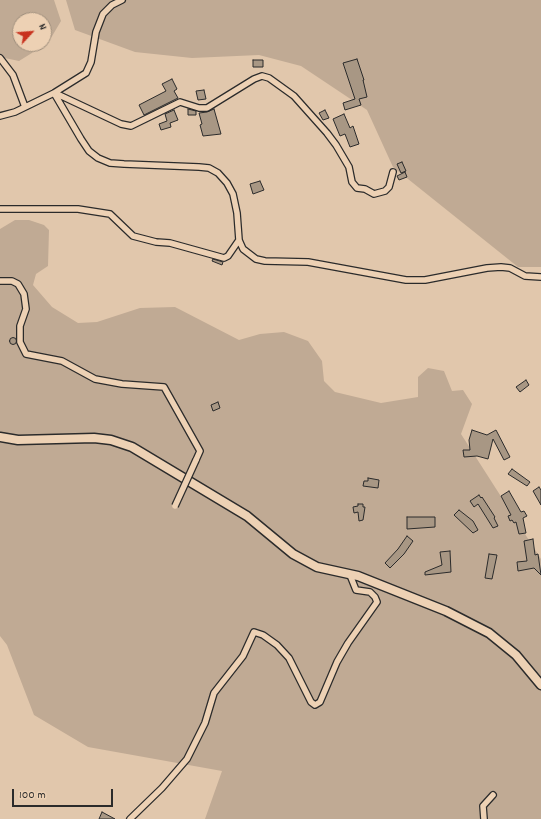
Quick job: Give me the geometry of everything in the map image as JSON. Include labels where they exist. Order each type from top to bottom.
[{"type":"street","points":[[0,116],[15,112],[54,93],[86,73],[91,62],[96,32],[103,14],[112,5],[122,0]]},
{"type":"street","points":[[0,58],[13,75],[25,107]]},
{"type":"street","points":[[54,93],[121,124],[132,126],[180,102],[195,107],[207,108],[254,79],[262,76],[269,78],[294,96],[326,133],[336,145],[349,167],[352,182],[357,188],[379,194],[389,187],[393,172]]},
{"type":"street","points":[[54,93],[89,151],[98,158],[110,163],[199,166],[209,168],[218,173],[227,183],[233,194],[237,212],[239,240],[248,255],[256,259],[265,261],[308,262],[406,280],[425,280],[487,268],[501,267],[510,268],[525,276],[541,277]]},
{"type":"street","points":[[0,209],[78,208],[110,214],[132,236],[156,242],[170,243],[224,258],[228,256],[239,240]]},
{"type":"street","points":[[0,281],[18,284],[24,294],[26,309],[20,326],[20,342],[26,354],[62,361],[96,379],[122,384],[164,387],[200,451],[175,506]]},
{"type":"street","points":[[0,437],[18,440],[94,438],[111,440],[132,447],[247,516],[293,554],[317,567],[350,575],[389,588],[446,611],[489,633],[506,645],[541,685]]},
{"type":"street","points":[[130,819],[162,788],[187,759],[205,724],[214,693],[243,656],[254,632],[263,635],[277,645],[289,658],[311,702],[315,705],[320,702],[337,662],[348,643],[377,602],[375,597],[370,592],[356,590],[350,575]]},
{"type":"street","points":[[484,819],[483,806],[493,795]]},
{"type":"shaded area","points":[[0,0],[54,0],[61,21],[52,36],[52,12],[12,12],[12,52],[34,52],[19,61],[0,57]]},
{"type":"shaded area","points":[[66,0],[541,0],[541,267],[518,267],[393,167],[367,110],[301,66],[259,55],[192,58],[135,52],[75,30]]},
{"type":"shaded area","points":[[15,220],[29,220],[44,225],[49,230],[48,266],[36,274],[33,285],[52,307],[78,323],[97,322],[140,308],[175,307],[239,340],[260,334],[284,332],[308,341],[322,361],[324,381],[335,392],[381,403],[418,397],[418,377],[428,368],[444,371],[452,391],[463,390],[472,404],[461,434],[541,559],[541,819],[205,819],[222,771],[88,747],[34,715],[7,645],[0,636],[0,229]]},
{"type":"building","points":[[357,59],[364,80],[367,97],[359,99],[361,105],[345,110],[343,103],[355,99],[343,63]]},
{"type":"building","points":[[253,60],[263,60],[263,67],[253,67]]},
{"type":"building","points":[[172,79],[177,89],[174,91],[178,98],[144,115],[139,105],[166,91],[162,84]]},
{"type":"building","points":[[204,90],[206,99],[198,100],[196,91]]},
{"type":"building","points":[[188,109],[196,111],[196,115],[188,115]]},
{"type":"building","points":[[214,109],[221,134],[203,136],[199,113]]},
{"type":"building","points":[[174,110],[178,120],[170,123],[171,127],[161,130],[159,124],[167,121],[165,114]]},
{"type":"building","points":[[325,110],[329,118],[323,120],[319,113]]},
{"type":"building","points":[[344,114],[350,128],[353,126],[359,144],[350,147],[345,134],[340,136],[333,119]]},
{"type":"building","points":[[402,162],[406,171],[401,173],[397,164]]},
{"type":"building","points":[[405,172],[407,177],[399,180],[397,176]]},
{"type":"building","points":[[260,181],[264,190],[253,194],[250,184]]},
{"type":"building","points":[[213,259],[223,262],[222,265],[212,261]]},
{"type":"building","points":[[13,338],[16,341],[13,344],[10,341]]},
{"type":"building","points":[[526,380],[529,385],[520,392],[516,387]]},
{"type":"building","points":[[218,402],[220,408],[213,411],[211,405]]},
{"type":"building","points":[[472,430],[487,435],[496,430],[510,457],[504,460],[493,439],[488,459],[477,456],[464,457],[463,450],[470,450],[469,440]]},
{"type":"building","points":[[512,469],[530,482],[527,486],[508,474]]},
{"type":"building","points":[[368,478],[379,480],[378,488],[363,486],[364,481],[368,481]]},
{"type":"building","points":[[539,487],[541,490],[541,505],[533,491]]},
{"type":"building","points":[[509,491],[521,512],[524,511],[527,516],[523,518],[526,533],[519,534],[516,522],[514,523],[512,520],[510,521],[508,516],[511,515],[501,496]]},
{"type":"building","points":[[479,495],[481,498],[482,497],[495,517],[494,518],[498,526],[493,528],[478,504],[474,507],[470,501]]},
{"type":"building","points":[[358,504],[363,504],[363,507],[365,507],[363,520],[359,521],[358,512],[354,513],[353,507],[358,506]]},
{"type":"building","points":[[459,510],[473,521],[478,530],[473,533],[454,515]]},
{"type":"building","points":[[407,517],[435,517],[435,527],[407,529]]},
{"type":"building","points":[[407,536],[413,541],[404,554],[390,568],[385,563],[398,549]]},
{"type":"building","points":[[533,539],[535,555],[538,554],[541,575],[534,568],[518,571],[517,562],[527,561],[524,541]]},
{"type":"building","points":[[450,551],[451,572],[425,575],[425,572],[442,565],[440,552]]},
{"type":"building","points":[[489,554],[497,555],[492,579],[485,578]]},
{"type":"building","points":[[102,812],[115,819],[99,819]]}]
